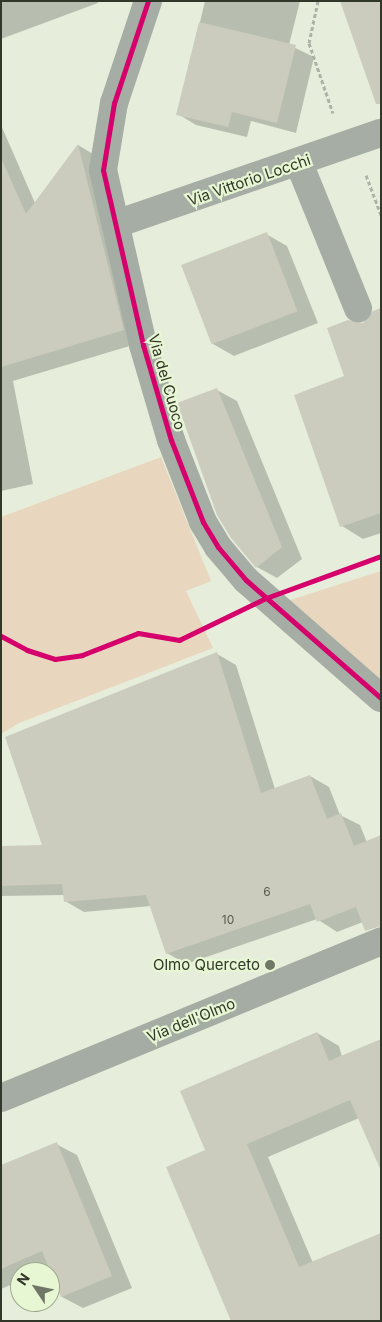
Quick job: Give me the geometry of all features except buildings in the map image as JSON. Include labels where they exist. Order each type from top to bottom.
[{"type":"main road","name":"Via dell'Olmo","points":[[1,1098],[381,941]]},
{"type":"street","name":"Via del Cuoco","points":[[148,1],[114,104],[105,144],[102,170],[143,346],[171,440],[203,522],[218,547],[246,580],[381,698]]},
{"type":"street","name":"Via Vittorio Locchi","points":[[116,224],[381,134]]},
{"type":"street","points":[[299,163],[358,308]]},
{"type":"path","points":[[318,1],[309,43],[349,145],[381,215]]},
{"type":"shaded area","points":[[161,457],[211,581],[186,591],[213,648],[19,723],[1,734],[1,517]]},
{"type":"shaded area","points":[[381,571],[381,680],[290,600]]},
{"type":"cycle path","points":[[148,1],[114,103],[103,170],[143,345],[171,440],[203,522],[218,547],[246,580],[381,698]]},
{"type":"cycle path","points":[[1,636],[27,650],[55,659],[82,655],[138,633],[179,640],[266,598],[381,556]]},
{"type":"place","name":"Olmo Querceto","points":[[270,965]]}]
